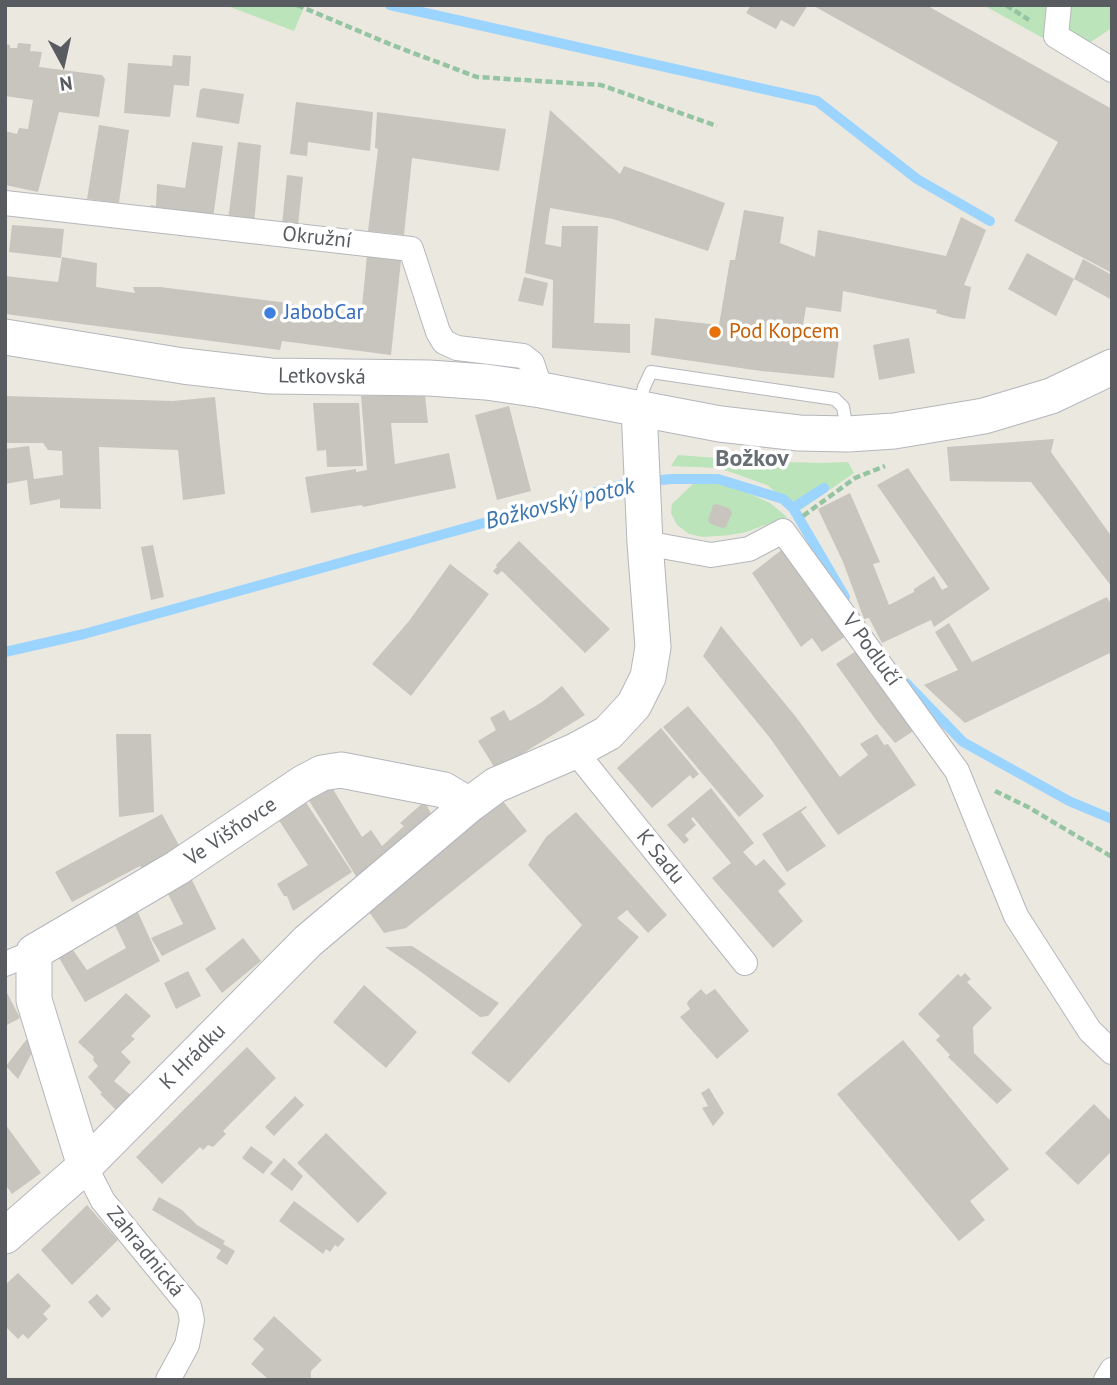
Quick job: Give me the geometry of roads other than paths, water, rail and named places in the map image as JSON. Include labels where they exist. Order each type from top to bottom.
[{"type":"street","points":[[1059,5],[1056,36],[1112,70]]},
{"type":"street","name":"Okružní","points":[[5,203],[411,249],[438,332],[444,342],[457,348],[523,356],[532,363],[541,390]]},
{"type":"street","name":"Letkovská","points":[[5,337],[227,372],[270,376],[429,378],[485,382],[720,424],[800,433],[894,431],[984,416],[1051,396],[1112,367]]},
{"type":"street","name":"K Hrádku","points":[[5,1236],[85,1166],[308,941],[469,805],[496,785],[575,751],[608,733],[634,705],[648,677],[653,647],[639,408]]},
{"type":"street","name":"V Podlučí","points":[[644,527],[711,555],[749,549],[783,531],[957,771],[1016,916],[1090,1031],[1112,1052]]},
{"type":"street","name":"K Sadu","points":[[575,751],[745,963]]},
{"type":"street","name":"Ve Višňovce","points":[[20,958],[177,869],[303,783],[322,773],[341,770],[444,790],[469,805]]},
{"type":"street","points":[[20,958],[85,1166]]},
{"type":"street","name":"Zahradnická","points":[[85,1166],[103,1201],[189,1306],[192,1320],[187,1345],[168,1380]]},
{"type":"street","points":[[1106,1380],[1112,1370]]},
{"type":"waterway","points":[[390,5],[817,101],[917,179],[990,221]]},
{"type":"waterway","name":"Božkovský potok","points":[[5,652],[84,634],[624,484],[671,479],[718,479],[783,499],[793,508],[845,597]]},
{"type":"waterway","points":[[793,508],[824,488]]},
{"type":"waterway","name":"Božkovský potok","points":[[906,683],[963,742],[1069,801],[1112,819]]},
{"type":"place","name":"JabobCar","points":[[270,313]]},
{"type":"place","name":"Pod Kopcem","points":[[715,332]]},
{"type":"district","name":"Božkov","points":[[752,459]]}]
